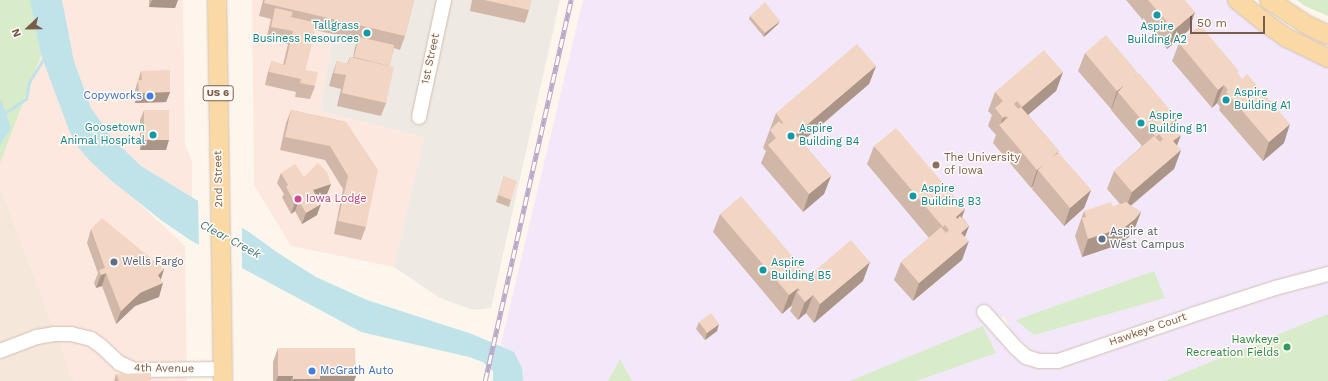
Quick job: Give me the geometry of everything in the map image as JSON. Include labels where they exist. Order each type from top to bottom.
[{"type":"main road","name":"2nd Street","points":[[217,0],[223,375]]},
{"type":"main road","points":[[1237,0],[1287,38],[1328,58]]},
{"type":"main road","points":[[1269,0],[1307,25],[1328,35]]},
{"type":"street","name":"1st Street","points":[[419,117],[444,0]]},
{"type":"street","name":"Hawkeye Court","points":[[984,312],[1026,357],[1039,361],[1058,361],[1275,288],[1328,274]]},
{"type":"street","name":"4th Avenue","points":[[0,351],[37,337],[54,334],[71,334],[91,339],[119,363],[135,370],[223,375]]},
{"type":"shaded area","points":[[62,0],[183,0],[185,144],[192,162],[192,197],[141,166],[125,153],[99,122],[91,108],[74,61]]},
{"type":"shaded area","points":[[252,0],[339,0],[320,111],[424,137],[394,267],[291,246],[254,185]]},
{"type":"shaded area","points":[[339,0],[560,0],[491,308],[473,310],[440,298],[394,267],[424,137],[320,111]]},
{"type":"shaded area","name":"The University of Iowa","points":[[583,0],[1228,0],[1249,18],[1328,63],[1328,267],[1063,354],[1045,355],[1032,351],[1012,333],[1004,316],[991,326],[1026,363],[1047,368],[1062,367],[1252,302],[1328,280],[1328,381],[492,381]]},
{"type":"shaded area","points":[[41,55],[77,146],[185,246],[187,381],[74,381],[0,186],[0,164]]},
{"type":"shaded area","points":[[0,186],[74,381],[0,381]]},
{"type":"green space","points":[[0,0],[34,0],[41,55],[0,164]]},
{"type":"green space","points":[[1297,0],[1328,0],[1328,16],[1305,6]]},
{"type":"green space","points":[[1154,271],[1165,298],[1034,335],[1016,320]]},
{"type":"green space","name":"Hawkeye Recreation Fields","points":[[1328,314],[1328,381],[1164,381]]},
{"type":"green space","points":[[983,326],[996,353],[916,381],[850,381]]},
{"type":"green space","points":[[620,359],[632,381],[608,381]]},
{"type":"water","name":"Clear Creek","points":[[30,0],[62,0],[74,61],[91,108],[113,139],[141,166],[249,232],[278,253],[316,277],[367,300],[472,334],[514,352],[522,368],[523,381],[493,381],[493,371],[483,362],[469,357],[361,332],[190,240],[161,220],[113,182],[90,161],[77,146],[69,130],[41,55]]},
{"type":"water","points":[[1,100],[11,128],[0,145],[0,101]]},
{"type":"pier","points":[[198,198],[242,225],[242,271],[199,248]]},
{"type":"building","points":[[265,0],[414,0],[405,36],[264,3]]},
{"type":"building","points":[[484,0],[531,0],[529,10]]},
{"type":"building","points":[[1148,0],[1185,0],[1195,12],[1174,30]]},
{"type":"building","points":[[765,2],[780,21],[765,33],[750,16]]},
{"type":"building","points":[[275,8],[293,12],[291,17],[317,23],[305,70],[318,72],[315,86],[300,83],[301,79],[269,72],[272,61],[285,65],[293,31],[271,27]]},
{"type":"building","points":[[1200,25],[1239,71],[1237,73],[1242,79],[1247,74],[1290,124],[1269,142],[1226,92],[1228,90],[1224,85],[1218,90],[1179,43]]},
{"type":"building","points":[[1106,35],[1138,73],[1133,79],[1139,73],[1177,118],[1169,126],[1170,128],[1173,126],[1181,135],[1173,141],[1181,150],[1132,192],[1114,171],[1154,136],[1160,142],[1163,139],[1159,134],[1156,137],[1118,92],[1124,85],[1117,91],[1085,53]]},
{"type":"building","points":[[359,37],[394,45],[390,66],[354,57]]},
{"type":"building","points":[[857,44],[876,66],[795,135],[793,133],[788,137],[791,140],[796,135],[831,176],[809,194],[768,145],[776,138],[770,130],[779,121],[782,124],[783,123],[776,113]]},
{"type":"building","points":[[1044,50],[1063,72],[1022,107],[1017,101],[1014,104],[1018,109],[1021,107],[1059,151],[1052,157],[1059,153],[1091,190],[1070,208],[1038,170],[1044,164],[1037,170],[999,125],[1008,118],[1006,116],[1003,118],[995,108],[1003,101],[995,92]]},
{"type":"building","points":[[350,57],[394,67],[386,103],[342,93],[346,75],[334,73],[337,61],[348,64]]},
{"type":"building","points":[[170,70],[170,92],[139,93],[138,80],[142,80],[141,71]]},
{"type":"building","points":[[144,110],[169,110],[169,140],[144,140]]},
{"type":"building","points":[[291,110],[346,122],[378,170],[366,227],[338,221],[348,176],[330,146],[285,137]]},
{"type":"building","points":[[896,128],[965,209],[956,217],[957,219],[960,216],[969,226],[961,233],[969,241],[919,283],[901,262],[941,227],[946,233],[949,230],[945,225],[943,227],[874,146]]},
{"type":"building","points":[[318,163],[327,172],[331,184],[313,190],[321,204],[306,213],[299,201],[295,203],[286,187],[288,185],[281,173],[295,164],[304,177]]},
{"type":"building","points":[[504,176],[517,181],[511,200],[498,195]]},
{"type":"building","points":[[741,196],[810,277],[808,279],[812,283],[814,281],[810,275],[851,240],[870,262],[820,304],[813,295],[805,302],[797,292],[800,290],[798,288],[789,295],[720,214]]},
{"type":"building","points":[[1111,202],[1113,207],[1126,202],[1141,212],[1125,227],[1088,239],[1082,218],[1086,217],[1084,211]]},
{"type":"building","name":"Wells Fargo","points":[[102,218],[164,269],[158,275],[163,283],[140,293],[121,311],[106,273],[101,275],[99,270],[105,268],[91,229]]},
{"type":"building","points":[[711,313],[719,324],[707,333],[699,322]]},
{"type":"building","points":[[278,348],[355,348],[356,376],[320,376],[320,379],[293,379],[293,376],[278,376]]},
{"type":"building","points":[[151,373],[151,381],[119,381],[116,374]]},
{"type":"waterway","points":[[5,113],[26,99],[29,82],[43,60]]},
{"type":"railway","points":[[485,381],[571,0]]},
{"type":"place","name":"Aspire Building A2","points":[[1157,15]]},
{"type":"place","name":"Tallgrass Business Resources","points":[[367,33]]},
{"type":"place","name":"Copyworks","points":[[150,96]]},
{"type":"place","name":"Aspire Building A1","points":[[1226,100]]},
{"type":"place","name":"Aspire Building B1","points":[[1141,123]]},
{"type":"place","name":"Goosetown Animal Hospital","points":[[153,135]]},
{"type":"place","name":"Aspire Building B4","points":[[791,136]]},
{"type":"place","name":"The University of Iowa","points":[[936,165]]},
{"type":"place","name":"Aspire Building B3","points":[[913,196]]},
{"type":"place","name":"Iowa Lodge","points":[[298,199]]},
{"type":"place","name":"Aspire at West Campus","points":[[1102,239]]},
{"type":"place","name":"Wells Fargo","points":[[114,262]]},
{"type":"place","name":"Aspire Building B5","points":[[763,270]]},
{"type":"place","name":"Hawkeye Recreation Fields","points":[[1287,347]]},
{"type":"place","name":"McGrath Auto","points":[[312,371]]}]
